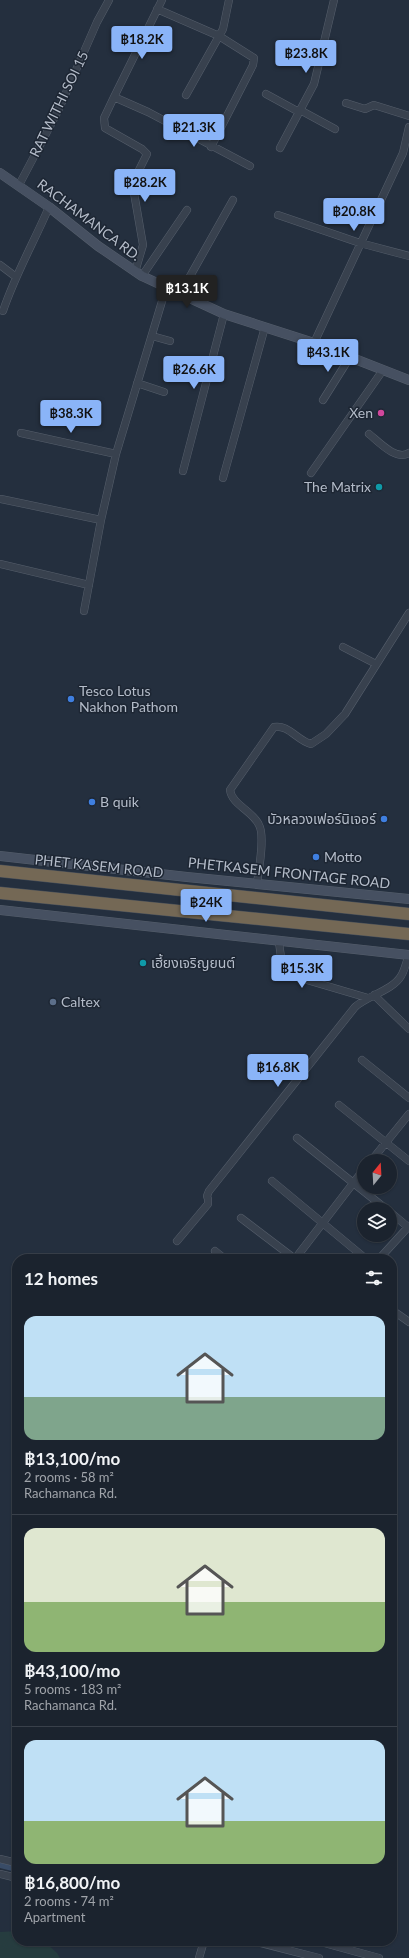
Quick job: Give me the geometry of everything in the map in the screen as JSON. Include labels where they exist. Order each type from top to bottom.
[{"type":"highway","name":"PHET KASEM ROAD","points":[[0,871],[409,914]]},
{"type":"highway","points":[[0,893],[409,934]]},
{"type":"main road","name":"RACHAMANCA RD.","points":[[1,176],[19,185],[98,246],[138,274],[224,314],[314,343],[409,380]]},
{"type":"main road","name":"PHETKASEM FRONTAGE ROAD","points":[[0,856],[187,877],[409,899]]},
{"type":"main road","points":[[0,910],[279,942],[409,955]]},
{"type":"street","name":"RAT WITHI SOI 15","points":[[19,185],[58,111],[97,22],[109,0]]},
{"type":"street","points":[[138,274],[143,245],[133,187],[146,154],[142,149],[105,128],[104,118],[162,0]]},
{"type":"street","points":[[186,94],[219,36],[226,19],[229,0]]},
{"type":"street","points":[[280,148],[314,84],[334,0]]},
{"type":"street","points":[[157,9],[219,36],[255,60],[211,147]]},
{"type":"street","points":[[266,94],[335,129]]},
{"type":"street","points":[[114,97],[148,112],[211,147],[250,166]]},
{"type":"street","points":[[346,103],[364,109],[374,105],[409,116]]},
{"type":"street","points":[[314,343],[403,153],[409,127]]},
{"type":"street","points":[[180,294],[233,200]]},
{"type":"street","points":[[3,311],[16,277],[32,246],[49,207]]},
{"type":"street","points":[[138,274],[187,210]]},
{"type":"street","points":[[278,215],[360,243],[409,256]]},
{"type":"street","points":[[0,265],[16,277]]},
{"type":"street","points":[[84,611],[101,520],[116,454],[166,288]]},
{"type":"street","points":[[183,471],[224,314]]},
{"type":"street","points":[[223,478],[265,327]]},
{"type":"street","points":[[152,336],[170,341]]},
{"type":"street","points":[[323,400],[350,356]]},
{"type":"street","points":[[311,473],[383,370]]},
{"type":"street","points":[[137,383],[164,392]]},
{"type":"street","points":[[21,433],[116,454]]},
{"type":"street","points":[[369,434],[397,455],[405,455],[409,453]]},
{"type":"street","points":[[1,499],[101,520]]},
{"type":"street","points":[[0,564],[89,585]]},
{"type":"street","points":[[257,883],[261,829],[255,817],[238,803],[230,790],[274,727],[283,727],[305,743],[311,744],[326,734],[345,714],[409,613]]},
{"type":"street","points":[[343,648],[376,664]]},
{"type":"street","points":[[279,942],[283,973],[371,996],[409,1029]]},
{"type":"street","points":[[177,1241],[208,1204],[207,1196],[209,1191],[355,1007],[371,996],[397,982],[401,976],[409,955]]},
{"type":"street","points":[[362,1060],[409,1098]]},
{"type":"street","points":[[339,1105],[409,1161]]},
{"type":"street","points":[[377,1154],[409,1114]]},
{"type":"street","points":[[297,1138],[377,1202]]},
{"type":"street","points":[[299,1254],[357,1177]]},
{"type":"street","points":[[272,1181],[360,1254]]},
{"type":"street","points":[[384,1254],[409,1226],[397,1217]]},
{"type":"street","points":[[241,1218],[288,1254]]},
{"type":"street","points":[[215,1251],[219,1254]]},
{"type":"street","points":[[397,1314],[409,1322]]},
{"type":"street","points":[[0,1858],[12,1862]]},
{"type":"street","points":[[0,1874],[12,1877]]},
{"type":"street","points":[[200,1958],[203,1946]]},
{"type":"street","points":[[272,1946],[319,1958]]},
{"type":"street","points":[[335,1946],[379,1958]]},
{"type":"green space","points":[[12,1931],[12,1946],[49,1946],[60,1958],[0,1958],[0,1932]]},
{"type":"waterway","points":[[0,1864],[12,1867]]},
{"type":"place","name":"Xen","points":[[381,413]]},
{"type":"place","name":"The Matrix","points":[[379,487]]},
{"type":"place","name":"Tesco Lotus Nakhon Pathom","points":[[71,699]]},
{"type":"place","name":"B quik","points":[[92,802]]},
{"type":"place","name":"บัวหลวงเฟอร์นิเจอร์","points":[[384,819]]},
{"type":"place","name":"Motto","points":[[316,857]]},
{"type":"place","name":"เฮี้ยงเจริญยนต์","points":[[143,963]]},
{"type":"place","name":"Caltex","points":[[53,1002]]}]
